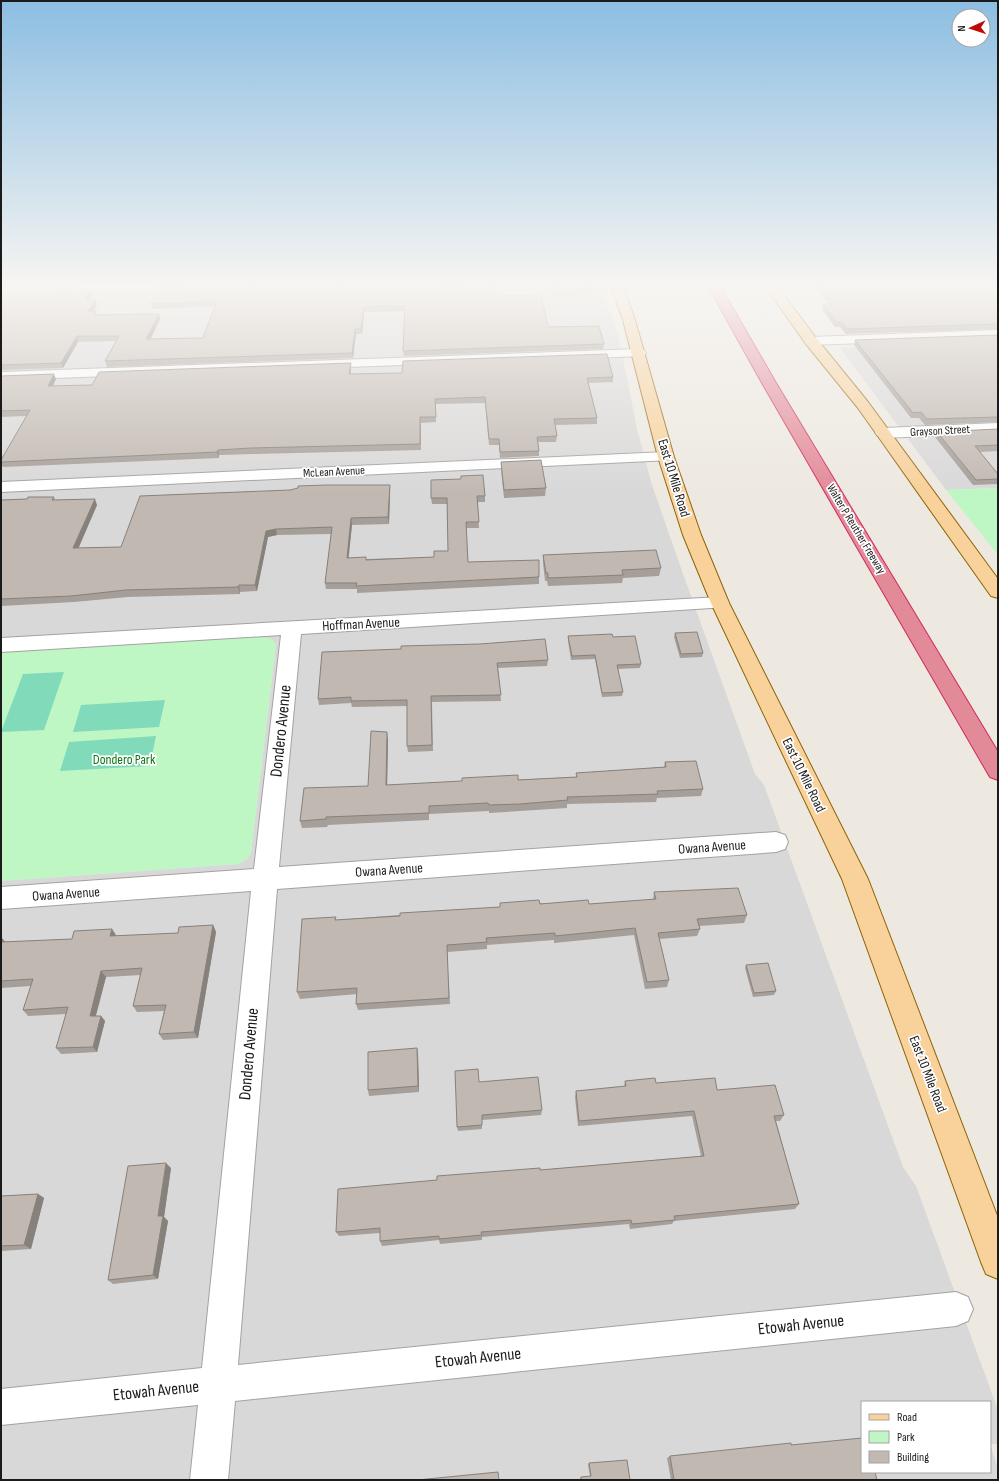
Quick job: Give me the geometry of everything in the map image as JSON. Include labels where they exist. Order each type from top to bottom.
[{"type":"highway","name":"Walter P Reuther Freeway","points":[[753,355],[998,771]]},
{"type":"main road","name":"East 10 Mile Road","points":[[640,355],[666,457],[692,535],[720,603],[855,879],[998,1262]]},
{"type":"main road","points":[[822,355],[863,405],[998,592]]},
{"type":"street","points":[[1,376],[580,355]]},
{"type":"street","name":"Grayson Street","points":[[883,433],[998,428]]},
{"type":"street","name":"McLean Avenue","points":[[1,487],[666,457]]},
{"type":"street","name":"Hoffman Avenue","points":[[1,645],[720,603]]},
{"type":"street","name":"Dondero Avenue","points":[[209,1480],[265,880],[292,628]]},
{"type":"street","name":"Owana Avenue","points":[[1,898],[776,842]]},
{"type":"street","name":"Etowah Avenue","points":[[1,1407],[956,1309]]},
{"type":"shaded area","points":[[1,355],[622,355],[637,429],[652,485],[682,571],[755,774],[764,785],[903,1167],[916,1186],[998,1410],[998,1444],[991,1444],[991,1401],[861,1401],[861,1473],[991,1473],[991,1448],[998,1468],[998,1480],[1,1480],[1,881],[237,864],[247,859],[251,853],[276,644],[1,652]]},
{"type":"shaded area","points":[[845,355],[998,355],[998,488],[946,490]]},
{"type":"green space","points":[[998,488],[998,555],[946,490]]},
{"type":"green space","name":"Dondero Park","points":[[262,637],[272,639],[276,644],[251,853],[247,859],[238,864],[1,881],[1,652]]},
{"type":"green space","points":[[64,672],[44,730],[1,732],[23,674]]},
{"type":"green space","points":[[165,700],[159,727],[73,732],[81,705]]},
{"type":"green space","points":[[156,736],[150,766],[60,771],[69,742]]},
{"type":"building","points":[[1,355],[66,355],[61,363],[1,365]]},
{"type":"building","points":[[108,355],[287,355],[105,361]]},
{"type":"building","points":[[607,355],[613,377],[587,378],[597,418],[554,419],[557,436],[537,437],[539,451],[500,452],[499,439],[489,439],[485,397],[435,399],[436,417],[420,417],[420,444],[251,448],[218,450],[217,452],[1,462],[30,410],[1,411],[1,376],[54,374],[48,386],[92,385],[99,372],[351,363],[349,374],[402,373],[403,361]]},
{"type":"building","points":[[867,355],[998,355],[998,417],[927,419],[921,412],[913,413]]},
{"type":"building","points":[[998,429],[998,445],[975,446],[998,474],[998,479],[976,480],[937,432]]},
{"type":"building","points":[[541,460],[546,488],[504,490],[501,462]]},
{"type":"building","points":[[483,475],[485,496],[477,496],[479,522],[466,522],[468,562],[539,560],[539,577],[356,586],[357,583],[325,583],[332,527],[276,529],[266,531],[255,585],[239,585],[238,587],[126,590],[71,596],[1,599],[1,500],[27,499],[28,497],[54,497],[52,500],[95,499],[73,548],[121,547],[140,496],[290,490],[298,488],[298,486],[390,485],[388,517],[351,518],[347,558],[366,557],[366,560],[434,557],[434,551],[448,551],[447,498],[431,498],[431,480],[461,479],[461,476]]},
{"type":"building","points":[[656,550],[661,568],[622,570],[623,575],[548,578],[543,555]]},
{"type":"building","points":[[697,632],[703,653],[681,654],[675,633]]},
{"type":"building","points":[[612,634],[613,637],[635,636],[641,664],[617,665],[623,692],[602,693],[595,655],[572,656],[568,636]]},
{"type":"building","points":[[545,639],[548,660],[497,663],[501,695],[431,696],[432,745],[407,746],[407,700],[351,701],[351,697],[318,699],[322,652],[401,649],[401,646],[480,644]]},
{"type":"building","points":[[371,731],[387,732],[386,785],[462,781],[462,778],[518,775],[518,780],[577,777],[576,773],[666,767],[665,762],[696,761],[703,789],[657,791],[658,794],[567,797],[568,800],[520,804],[489,805],[488,803],[429,806],[429,813],[326,817],[326,819],[300,821],[304,788],[368,786]]},
{"type":"building","points":[[738,888],[747,915],[697,919],[700,929],[658,933],[669,980],[647,982],[635,928],[555,936],[555,933],[486,938],[487,942],[447,945],[449,998],[356,1004],[357,988],[297,992],[302,919],[336,917],[335,920],[400,916],[400,913],[500,907],[500,903],[539,900],[540,904],[588,900],[589,904],[656,899],[654,892]]},
{"type":"building","points":[[213,925],[194,1032],[159,1034],[166,1005],[133,1006],[142,968],[101,971],[90,1016],[101,1016],[93,1047],[56,1048],[68,1007],[23,1010],[33,979],[1,981],[1,942],[72,939],[74,931],[112,929],[110,936],[178,933],[179,927]]},
{"type":"building","points":[[768,963],[776,991],[754,993],[746,965]]},
{"type":"building","points":[[417,1048],[418,1086],[368,1090],[368,1052]]},
{"type":"building","points":[[478,1069],[479,1082],[538,1077],[542,1110],[482,1115],[482,1125],[457,1127],[455,1071]]},
{"type":"building","points":[[655,1078],[656,1083],[715,1078],[717,1090],[775,1085],[784,1115],[774,1116],[799,1204],[674,1216],[675,1220],[632,1224],[631,1220],[481,1232],[482,1235],[439,1239],[439,1236],[380,1241],[380,1228],[336,1232],[338,1189],[437,1180],[437,1176],[540,1168],[540,1170],[704,1156],[694,1111],[579,1121],[576,1091],[626,1086],[625,1081]]},
{"type":"building","points":[[166,1163],[158,1216],[163,1216],[153,1275],[108,1280],[128,1166]]},
{"type":"building","points":[[38,1194],[24,1245],[1,1246],[1,1196]]},
{"type":"building","points":[[861,1438],[861,1473],[875,1473],[877,1480],[674,1480],[670,1456],[791,1443],[791,1445]]},
{"type":"building","points":[[627,1460],[630,1480],[581,1480],[581,1477],[591,1476],[589,1463]]},
{"type":"building","points":[[498,1472],[499,1480],[417,1480]]}]
